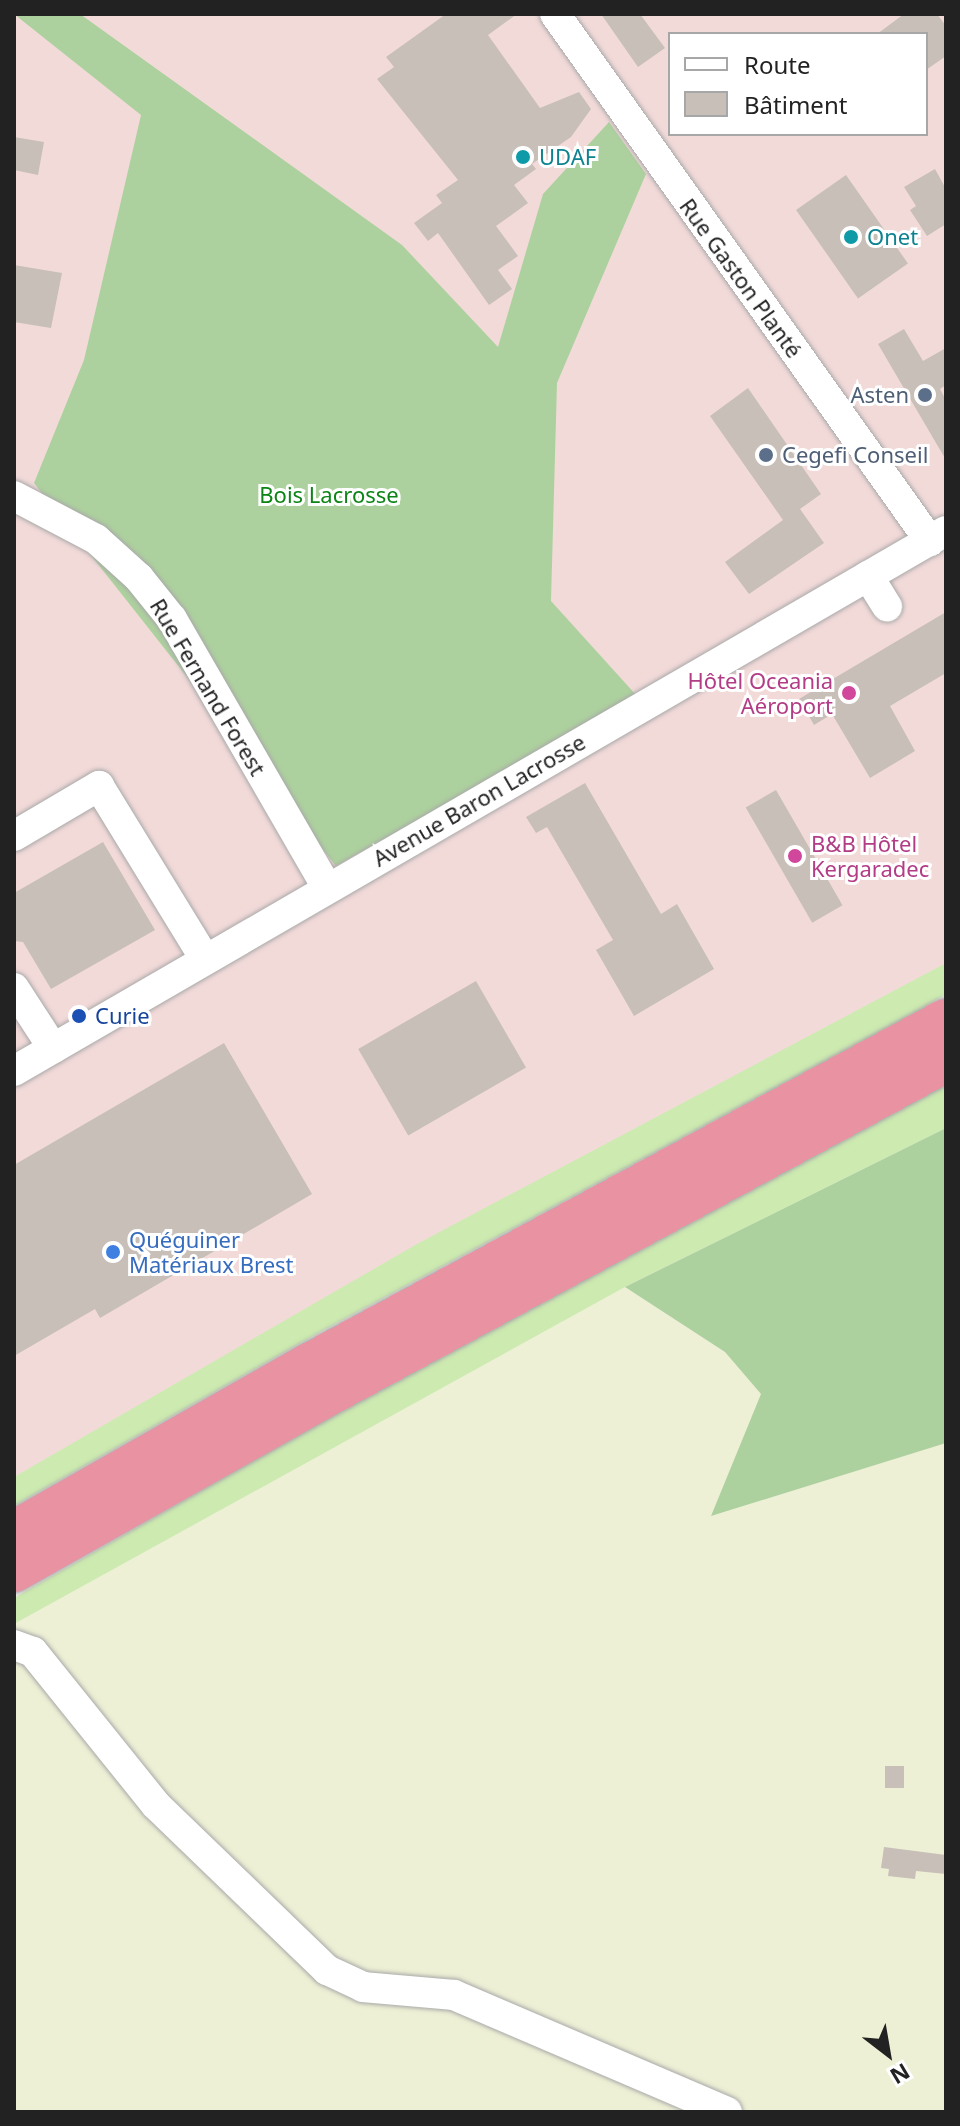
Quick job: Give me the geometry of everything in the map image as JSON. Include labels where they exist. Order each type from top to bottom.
[{"type":"highway","points":[[14,1533],[310,1365],[946,1021]]},
{"type":"highway","points":[[14,1570],[349,1382],[946,1060]]},
{"type":"street","name":"Rue Gaston Planté","points":[[555,14],[938,536]]},
{"type":"street","name":"Rue Fernand Forest","points":[[14,496],[96,539],[147,588],[172,619],[327,887]]},
{"type":"street","name":"Avenue Baron Lacrosse","points":[[14,1071],[938,536]]},
{"type":"street","points":[[868,576],[887,606]]},
{"type":"street","points":[[14,836],[99,786],[205,959]]},
{"type":"street","points":[[14,988],[53,1048]]},
{"type":"street","points":[[14,1645],[33,1652],[156,1805],[327,1970],[363,1987],[454,1995],[727,2112]]},
{"type":"shaded area","points":[[14,14],[946,14],[946,963],[14,1477]]},
{"type":"green space","name":"Bois Lacrosse","points":[[14,14],[80,14],[402,245],[498,347],[543,194],[609,122],[646,174],[557,383],[551,601],[637,696],[336,866],[34,483],[84,360],[141,115]]},
{"type":"green space","points":[[946,963],[946,994],[911,1015],[320,1332],[14,1506],[14,1477],[417,1244]]},
{"type":"green space","points":[[946,1083],[946,1128],[625,1287],[14,1624],[14,1598],[413,1369]]},
{"type":"green space","points":[[946,1128],[946,1443],[711,1516],[761,1394],[725,1352],[625,1287]]},
{"type":"green space","points":[[625,1287],[725,1352],[762,1394],[711,1516],[946,1443],[946,2112],[14,2112],[14,1624]]},
{"type":"building","name":"UDAF","points":[[446,14],[517,14],[488,35],[540,108],[579,92],[591,109],[571,137],[532,164],[536,169],[514,185],[528,203],[496,226],[518,256],[498,270],[512,289],[489,305],[438,233],[428,241],[414,223],[442,203],[436,195],[458,180],[377,79],[394,67],[386,57]]},
{"type":"building","points":[[601,14],[640,14],[665,48],[638,67]]},
{"type":"building","points":[[904,14],[937,14],[946,26],[946,56],[928,69],[928,32],[880,32]]},
{"type":"building","points":[[14,137],[44,142],[38,175],[14,170]]},
{"type":"building","points":[[935,169],[946,189],[946,224],[927,236],[910,210],[916,206],[904,187]]},
{"type":"building","name":"Onet","points":[[846,175],[908,263],[858,298],[796,210]]},
{"type":"building","points":[[14,265],[62,273],[51,328],[14,322]]},
{"type":"building","name":"Asten","points":[[904,329],[923,361],[946,348],[946,385],[940,389],[946,400],[946,460],[878,344]]},
{"type":"building","name":"Cegefi Conseil","points":[[748,388],[821,494],[800,509],[824,543],[749,594],[725,562],[783,520],[710,416]]},
{"type":"building","name":"Hôtel Oceania Aéroport","points":[[946,612],[946,673],[890,706],[915,751],[870,778],[832,714],[814,725],[799,699]]},
{"type":"building","points":[[585,783],[661,914],[677,904],[714,969],[634,1016],[596,950],[613,940],[547,827],[536,833],[526,817]]},
{"type":"building","points":[[776,790],[842,905],[812,923],[746,808]]},
{"type":"building","points":[[103,842],[155,930],[51,989],[23,942],[14,941],[14,893]]},
{"type":"building","points":[[476,981],[526,1068],[408,1136],[358,1049]]},
{"type":"building","name":"Quéguiner Matériaux Brest","points":[[224,1043],[312,1194],[100,1318],[95,1309],[14,1356],[14,1165]]},
{"type":"building","points":[[885,1766],[904,1766],[904,1788],[885,1788]]},
{"type":"building","points":[[884,1847],[946,1855],[946,1874],[916,1871],[915,1879],[888,1876],[889,1869],[881,1868]]},
{"type":"place","name":"UDAF","points":[[523,157]]},
{"type":"place","name":"Onet","points":[[851,237]]},
{"type":"place","name":"Asten","points":[[925,395]]},
{"type":"place","name":"Cegefi Conseil","points":[[766,455]]},
{"type":"place","name":"Hôtel Oceania Aéroport","points":[[849,693]]},
{"type":"place","name":"B&B Hôtel Kergaradec","points":[[795,856]]},
{"type":"place","name":"Curie","points":[[79,1016]]},
{"type":"place","name":"Quéguiner Matériaux Brest","points":[[113,1252]]}]
